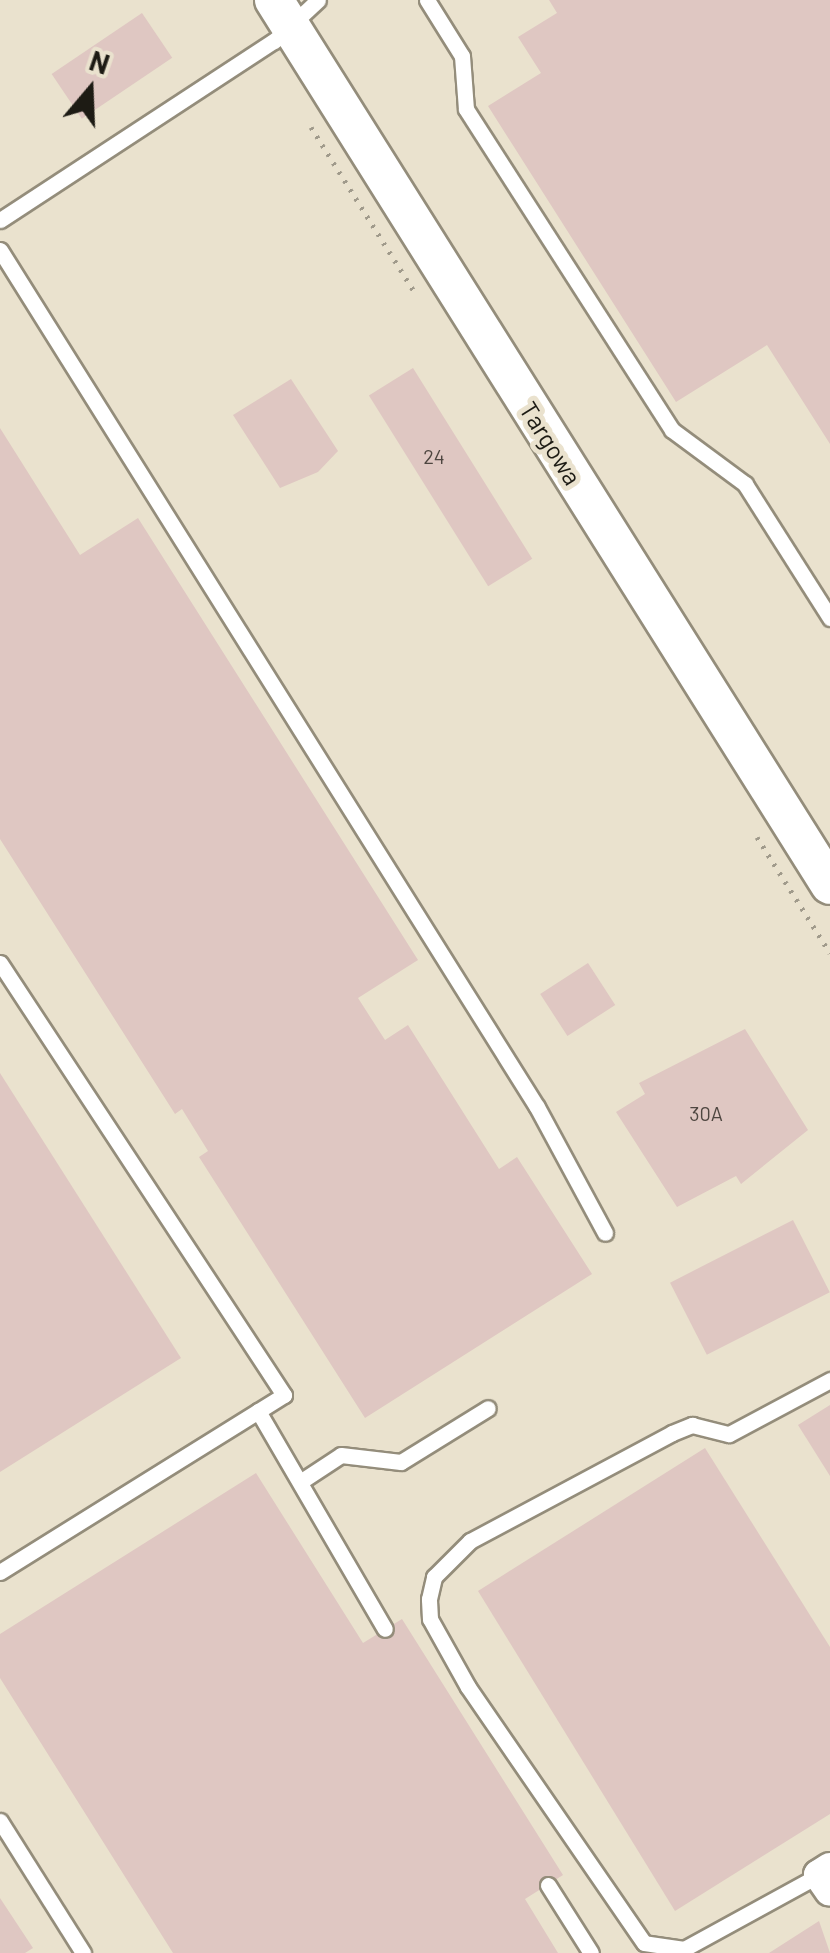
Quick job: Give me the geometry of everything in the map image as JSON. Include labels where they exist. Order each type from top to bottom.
[{"type":"street","name":"Targowa","points":[[283,14],[830,884]]},
{"type":"lane","points":[[0,220],[283,14],[318,0]]},
{"type":"lane","points":[[427,0],[462,56],[466,109],[672,430],[744,484],[830,618]]},
{"type":"lane","points":[[0,250],[537,1106],[604,1233]]},
{"type":"lane","points":[[0,963],[284,1395],[0,1572]]},
{"type":"lane","points":[[826,1878],[684,1948],[644,1944],[468,1687],[430,1620],[429,1598],[434,1576],[470,1541],[672,1433],[692,1425],[729,1434],[830,1380]]},
{"type":"lane","points":[[303,1480],[341,1455],[401,1462],[488,1408]]},
{"type":"lane","points":[[258,1411],[303,1480],[386,1629]]},
{"type":"lane","points":[[0,1821],[83,1953]]},
{"type":"lane","points":[[548,1885],[591,1953]]},
{"type":"building","points":[[549,0],[830,0],[830,444],[767,345],[676,402],[488,106],[541,73],[518,37],[557,13]]},
{"type":"building","points":[[142,13],[172,58],[82,119],[52,74]]},
{"type":"building","points":[[413,368],[532,559],[488,586],[369,396]]},
{"type":"building","points":[[291,379],[338,451],[318,472],[280,488],[233,415]]},
{"type":"building","points":[[0,428],[80,555],[138,518],[418,960],[358,998],[385,1040],[408,1025],[499,1169],[517,1157],[592,1274],[365,1418],[199,1157],[208,1151],[182,1109],[175,1114],[0,839]]},
{"type":"building","points":[[588,963],[615,1005],[567,1036],[540,994]]},
{"type":"building","points":[[745,1029],[808,1130],[741,1184],[736,1176],[677,1207],[616,1112],[645,1094],[639,1083]]},
{"type":"building","points":[[0,1073],[181,1358],[0,1472]]},
{"type":"building","points":[[793,1220],[830,1292],[707,1355],[670,1283]]},
{"type":"building","points":[[830,1405],[830,1476],[798,1425]]},
{"type":"building","points":[[705,1448],[830,1647],[830,1814],[675,1911],[478,1591]]},
{"type":"building","points":[[256,1473],[363,1643],[402,1619],[563,1875],[525,1899],[558,1953],[173,1953],[0,1678],[0,1634]]},
{"type":"building","points":[[0,1898],[33,1948],[25,1953],[0,1953]]},
{"type":"building","points":[[819,1921],[830,1953],[769,1953]]}]
